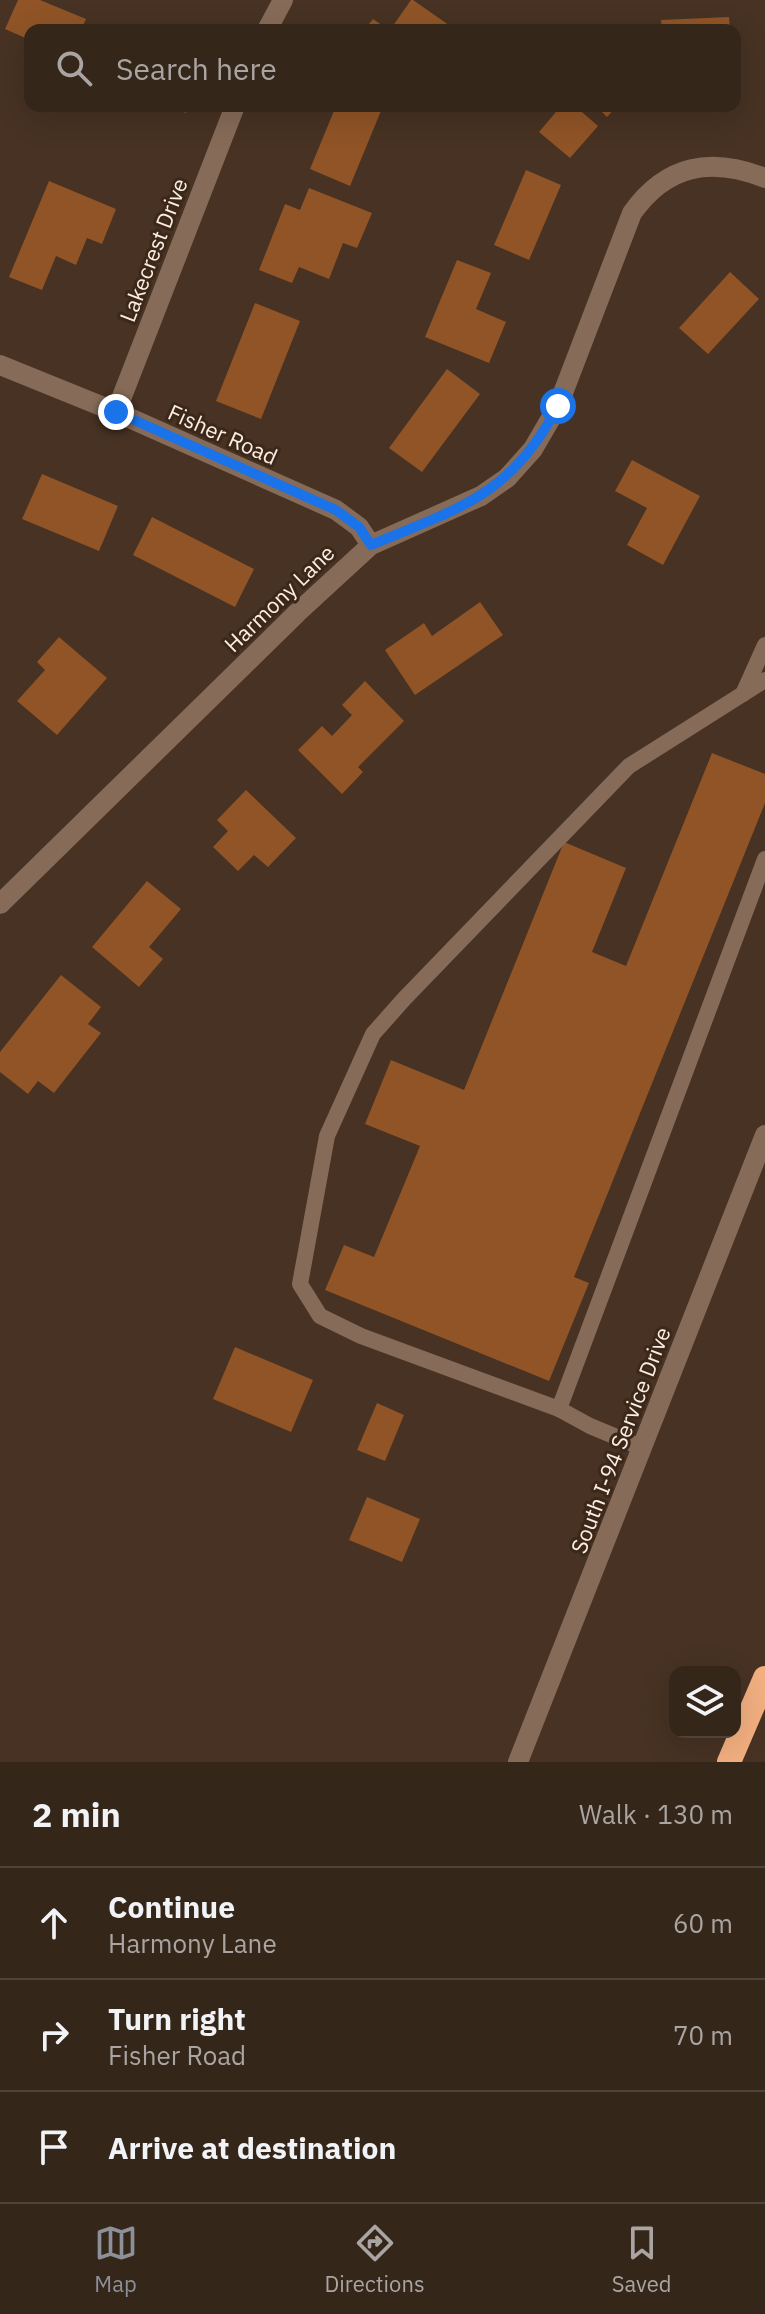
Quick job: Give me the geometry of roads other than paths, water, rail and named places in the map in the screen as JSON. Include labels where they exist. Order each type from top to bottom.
[{"type":"highway","points":[[729,1762],[765,1678]]},
{"type":"street","points":[[270,24],[282,0]]},
{"type":"street","name":"Lakecrest Drive","points":[[116,412],[233,112]]},
{"type":"street","name":"Harmony Lane","points":[[0,904],[297,613],[371,545],[481,496],[507,478],[533,449],[558,406],[632,213],[654,187],[684,171],[709,166],[746,170],[765,178]]},
{"type":"street","name":"Fisher Road","points":[[0,365],[116,412],[336,510],[359,527],[371,545]]},
{"type":"street","name":"South I-94 Service Drive","points":[[518,1762],[765,1135]]},
{"type":"lane","points":[[743,694],[765,645]]},
{"type":"lane","points":[[643,1448],[559,1409],[361,1336],[320,1316],[300,1284],[327,1136],[373,1034],[629,766],[765,680]]},
{"type":"lane","points":[[559,1409],[765,859]]}]
